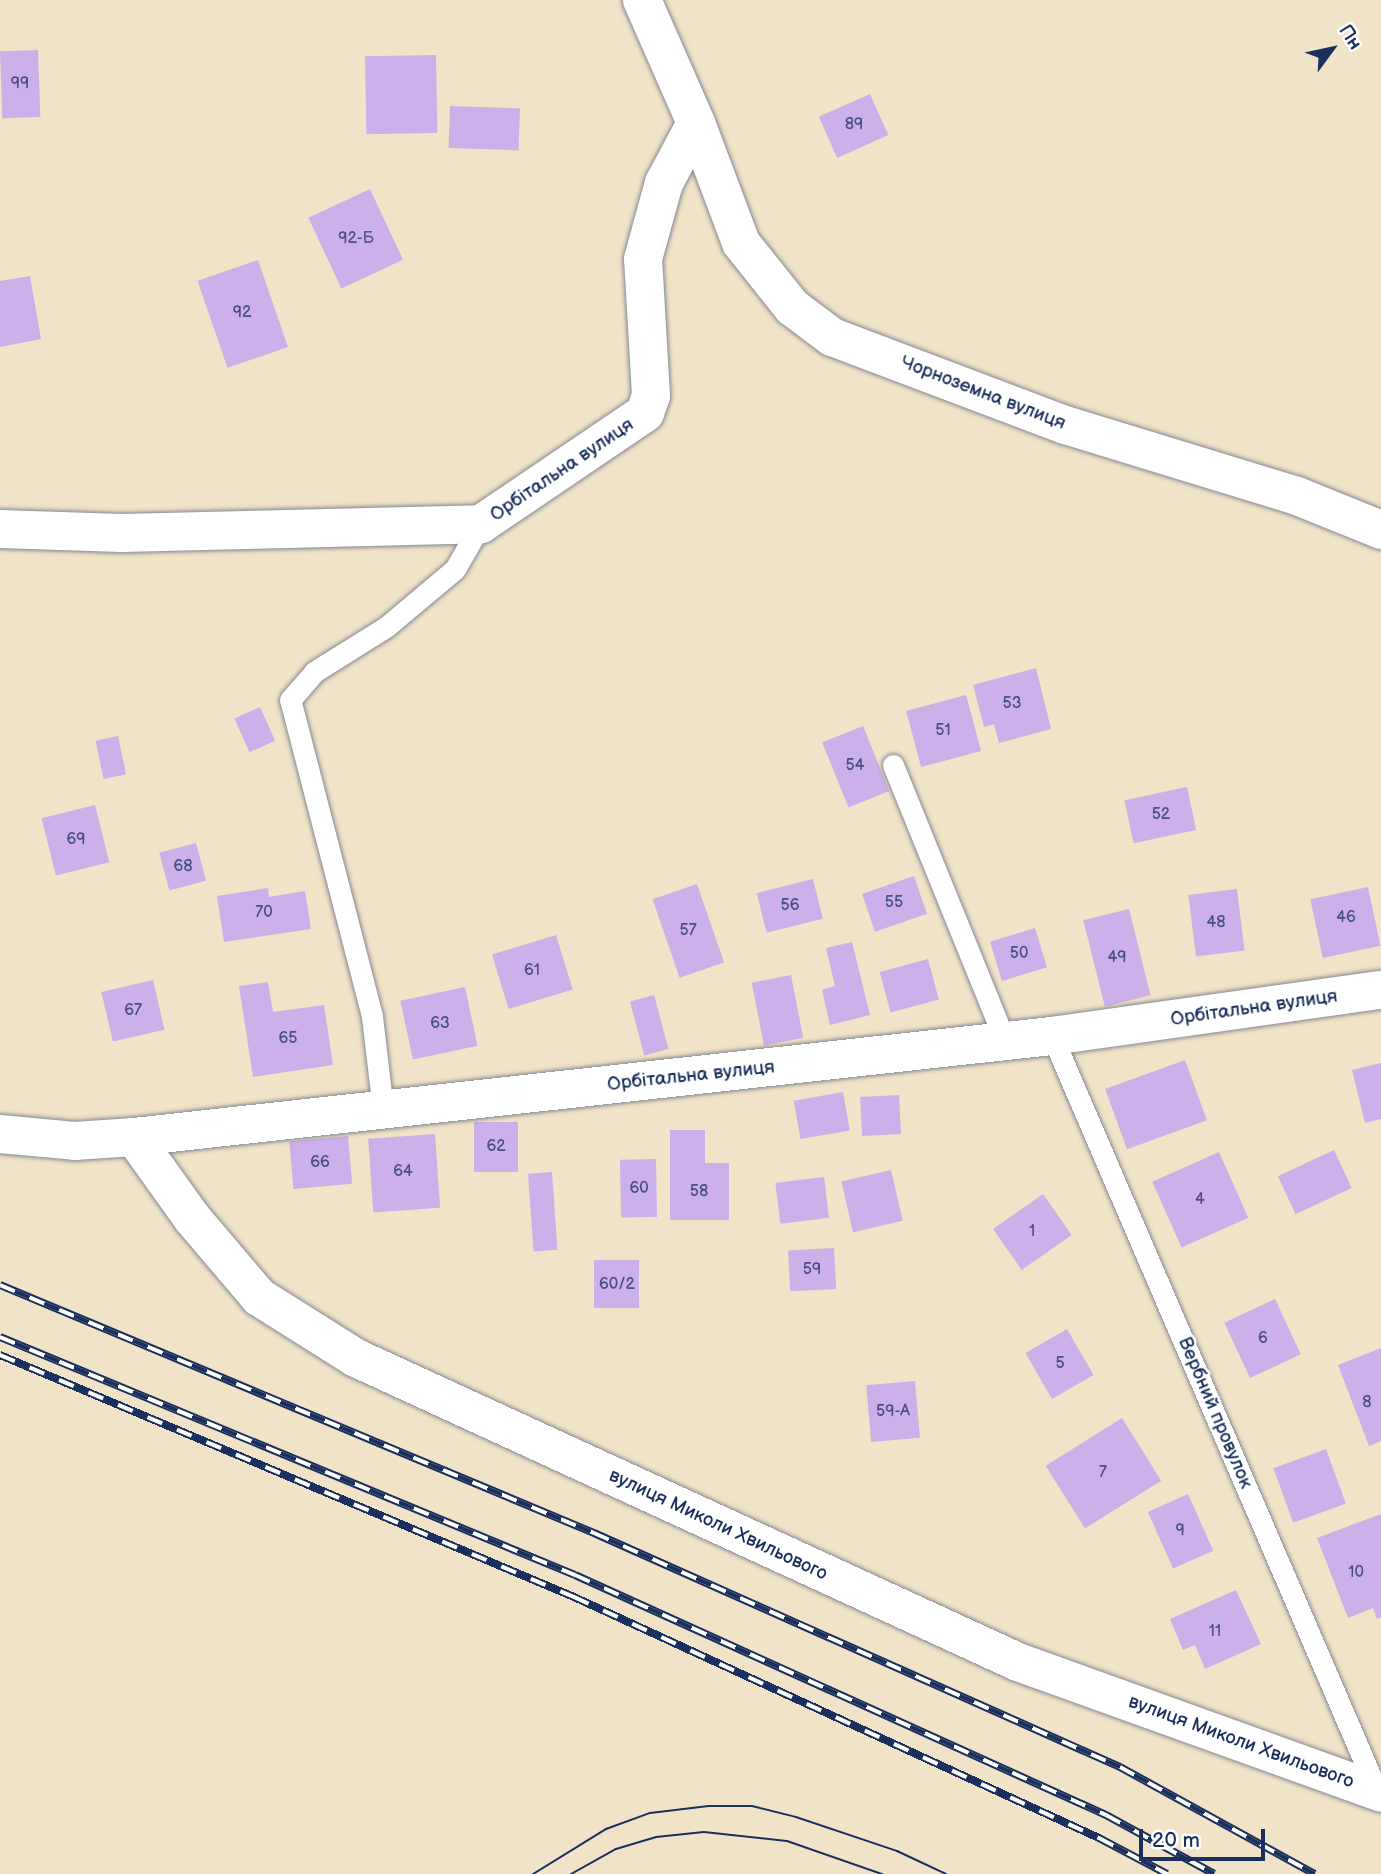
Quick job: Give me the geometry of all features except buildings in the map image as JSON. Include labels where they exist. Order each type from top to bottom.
[{"type":"street","points":[[642,0],[696,123]]},
{"type":"street","name":"Орбітальна вулиця","points":[[0,529],[122,533],[481,524],[645,413],[651,396],[643,259],[664,183],[696,123]]},
{"type":"street","name":"Чорноземна вулиця","points":[[696,123],[741,243],[792,307],[832,337],[1065,425],[1297,496],[1381,530]]},
{"type":"street","name":"Орбітальна вулиця","points":[[0,1134],[75,1141],[134,1137],[1052,1036],[1381,990]]},
{"type":"street","name":"вулиця Миколи Хвильового","points":[[134,1137],[192,1218],[259,1297],[356,1358],[1018,1662],[1379,1792]]},
{"type":"lane","points":[[383,1110],[372,1016],[290,700],[314,672],[386,628],[455,569],[481,524]]},
{"type":"lane","points":[[893,765],[1005,1041]]},
{"type":"lane","name":"Вербний провулок","points":[[1052,1036],[1379,1792]]},
{"type":"tram line","points":[[533,1874],[606,1829],[650,1813],[709,1806],[752,1806],[796,1817],[897,1851],[946,1874]]},
{"type":"tram line","points":[[571,1874],[616,1849],[656,1837],[704,1832],[787,1841],[882,1874]]},
{"type":"railway","points":[[0,1285],[594,1533],[1120,1767],[1315,1874]]},
{"type":"railway","points":[[0,1337],[575,1575],[1106,1815],[1214,1874]]},
{"type":"railway","points":[[0,1355],[574,1597],[1099,1838],[1167,1874]]}]
